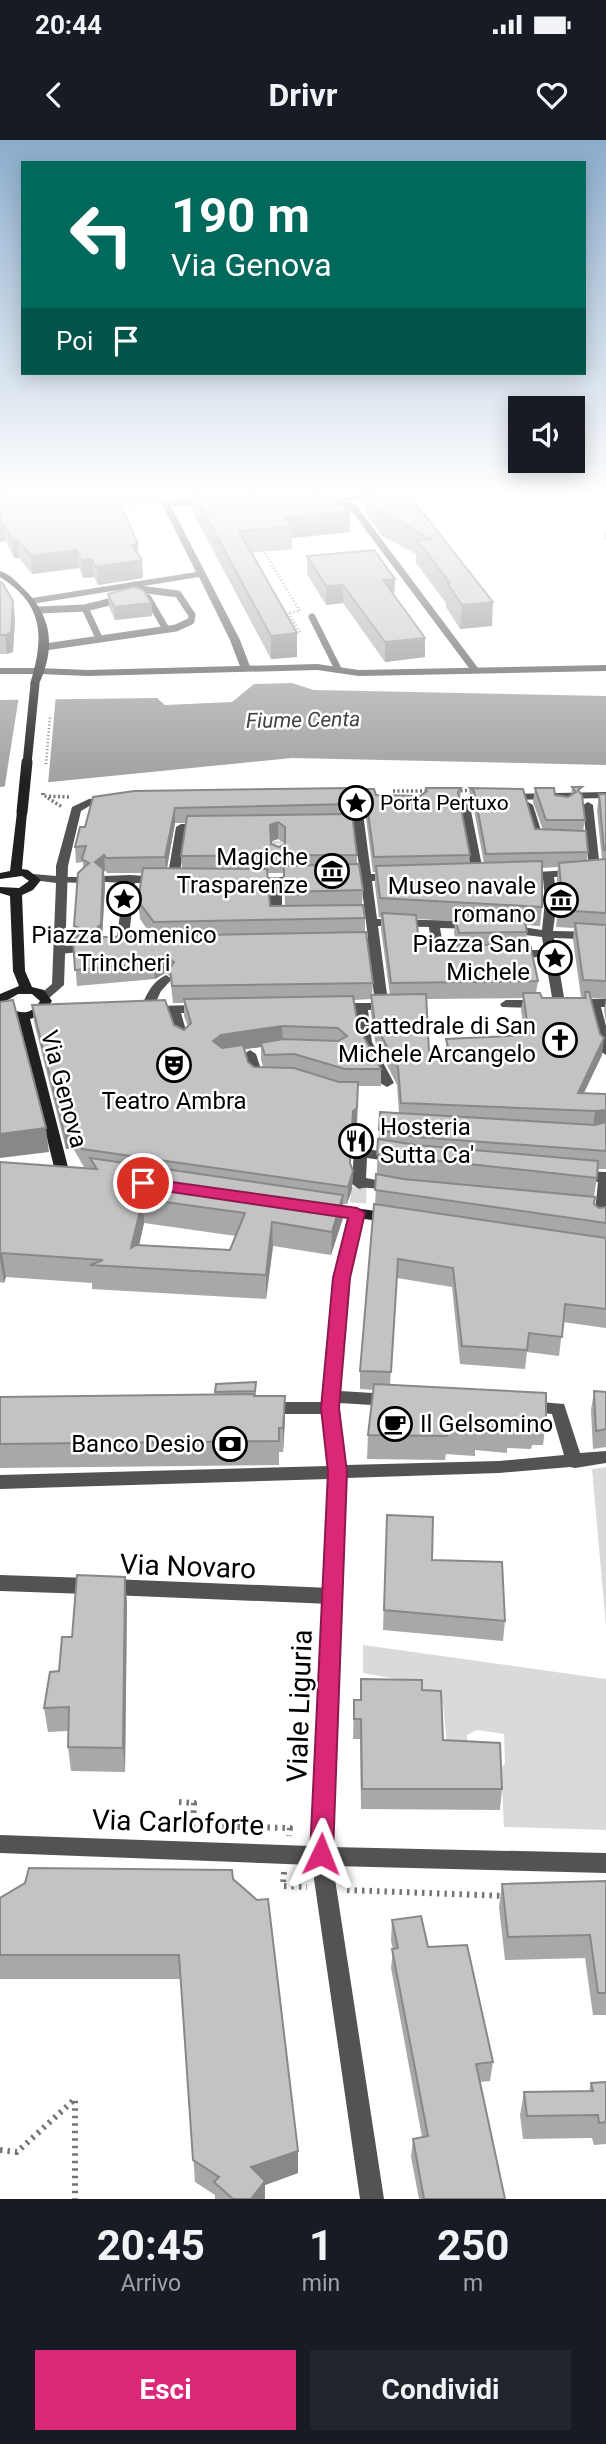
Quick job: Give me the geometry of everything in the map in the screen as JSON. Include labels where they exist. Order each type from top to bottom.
[{"type":"main road","points":[[16,872],[35,684],[45,647],[44,621],[39,610],[21,590]]},
{"type":"main road","points":[[0,876],[16,872],[34,880],[27,890],[0,890]]},
{"type":"main road","points":[[16,892],[19,971],[27,990]]},
{"type":"main road","points":[[0,1001],[8,994],[27,990],[44,996],[46,1004],[38,1012],[23,1016],[8,1014],[0,1008]]},
{"type":"main road","name":"Via Genova","points":[[23,1016],[56,1171],[89,1175]]},
{"type":"main road","points":[[307,1206],[357,1208],[411,1221]]},
{"type":"street","points":[[32,601],[136,590]]},
{"type":"street","points":[[210,590],[246,669]]},
{"type":"street","points":[[415,590],[475,670]]},
{"type":"street","points":[[0,671],[88,673],[338,669],[359,673],[606,668]]},
{"type":"street","points":[[488,797],[606,795]]},
{"type":"street","points":[[450,798],[468,804],[478,876]]},
{"type":"street","points":[[316,799],[394,802],[380,805]]},
{"type":"street","points":[[44,996],[58,985],[62,866],[76,808],[89,802],[123,801]]},
{"type":"street","points":[[358,802],[364,877],[382,1006]]},
{"type":"street","points":[[513,875],[601,872],[590,840],[586,806],[606,805]]},
{"type":"street","points":[[528,806],[539,840],[564,840]]},
{"type":"street","points":[[318,825],[359,825]]},
{"type":"street","points":[[105,879],[178,880],[181,827],[222,827]]},
{"type":"street","points":[[577,840],[590,840]]},
{"type":"street","points":[[548,874],[551,901],[547,934],[559,1003]]},
{"type":"street","points":[[325,878],[402,877]]},
{"type":"street","points":[[107,946],[127,945],[130,878]]},
{"type":"street","points":[[278,879],[276,920],[289,919]]},
{"type":"street","points":[[239,881],[312,879]]},
{"type":"street","points":[[34,880],[82,880]]},
{"type":"street","points":[[357,917],[494,927],[547,934],[606,936]]},
{"type":"street","points":[[434,924],[448,956]]},
{"type":"street","points":[[333,942],[374,942]]},
{"type":"street","points":[[60,950],[75,949]]},
{"type":"street","points":[[499,954],[550,953]]},
{"type":"street","points":[[166,979],[139,1010],[213,1009]]},
{"type":"street","points":[[506,1004],[600,1003],[606,1051]]},
{"type":"street","points":[[361,1006],[364,1050],[387,1083]]},
{"type":"street","points":[[321,1007],[406,1006]]},
{"type":"street","points":[[173,1009],[183,1041]]},
{"type":"street","points":[[38,1012],[60,1011]]},
{"type":"street","points":[[250,1054],[258,1079],[282,1079]]},
{"type":"street","points":[[362,1129],[359,1182],[402,1189]]},
{"type":"street","points":[[361,1152],[415,1162]]},
{"type":"street","points":[[564,1175],[606,1177],[600,1214]]},
{"type":"street","name":"Viale Liguria","points":[[357,1208],[342,1278],[331,1402],[338,1472],[321,1854],[372,2199]]},
{"type":"street","points":[[248,1409],[331,1402],[411,1401]]},
{"type":"street","points":[[505,1405],[558,1408],[575,1462]]},
{"type":"street","points":[[0,1482],[338,1472],[575,1462],[606,1457]]},
{"type":"street","name":"Via Carloforte","points":[[0,1843],[606,1863]]},
{"type":"lane","points":[[39,610],[85,608],[137,590]]},
{"type":"lane","points":[[137,590],[148,598],[166,629]]},
{"type":"lane","points":[[45,647],[183,626],[192,619],[182,596],[138,590]]},
{"type":"lane","points":[[85,608],[99,638]]},
{"type":"lane","points":[[312,617],[338,669]]},
{"type":"lane","name":"Via Novaro","points":[[0,1583],[331,1596]]},
{"type":"path","points":[[45,771],[51,708]]},
{"type":"path","points":[[44,784],[43,796],[72,797]]},
{"type":"path","points":[[48,798],[59,807]]},
{"type":"path","points":[[0,2150],[17,2152],[75,2099],[75,2199]]},
{"type":"shaded area","points":[[606,1467],[606,1626],[592,1469]]},
{"type":"shaded area","points":[[363,1645],[606,1679],[606,1830],[504,1827],[501,1770],[505,1762],[504,1734],[477,1730],[467,1735],[467,1745],[447,1745],[443,1704],[428,1706],[403,1680],[363,1673]]},
{"type":"water","name":"Fiume Centa","points":[[292,683],[314,690],[606,696],[606,765],[292,758],[0,787],[0,700],[157,698],[165,705],[232,702],[254,684]]},
{"type":"pier","points":[[56,694],[48,785],[4,791],[19,696]]},
{"type":"building","points":[[0,590],[7,590],[13,601],[11,633],[0,635]]},
{"type":"building","points":[[123,590],[143,590],[151,603],[114,607],[108,594]]},
{"type":"building","points":[[246,590],[273,590],[297,633],[271,636]]},
{"type":"building","points":[[347,590],[390,590],[425,638],[385,642]]},
{"type":"building","points":[[452,590],[484,590],[493,602],[462,605]]},
{"type":"building","points":[[572,787],[582,787],[578,790],[582,795],[585,820],[546,820],[535,788],[554,788],[555,795],[568,797],[576,792]]},
{"type":"building","points":[[349,788],[351,804],[175,808],[165,857],[106,858],[104,855],[95,862],[103,869],[101,924],[92,932],[101,937],[366,932],[373,983],[172,986],[170,968],[174,962],[164,956],[154,963],[75,970],[73,939],[82,934],[80,928],[74,926],[78,873],[89,863],[82,859],[86,846],[75,847],[80,827],[85,827],[93,797],[134,791]]},
{"type":"building","points":[[426,788],[461,788],[458,792],[470,855],[374,857],[365,789],[374,789],[376,795],[420,796],[427,791]]},
{"type":"building","points":[[470,788],[523,789],[535,829],[586,831],[588,852],[486,854],[474,791]]},
{"type":"building","points":[[599,794],[606,794],[606,850],[604,850]]},
{"type":"building","points":[[352,814],[357,855],[181,856],[187,816]],"holes":[[[278,822],[285,827],[285,844],[279,847],[271,844],[270,825]]]},
{"type":"building","points":[[606,859],[606,913],[558,910],[561,885],[559,863]]},
{"type":"building","points":[[542,861],[542,907],[380,898],[376,866]]},
{"type":"building","points":[[359,864],[363,890],[284,892],[284,866]]},
{"type":"building","points":[[143,868],[267,869],[270,906],[363,905],[365,918],[154,922],[138,901]]},
{"type":"building","points":[[382,913],[416,915],[419,943],[439,946],[530,944],[538,981],[391,983]]},
{"type":"building","points":[[455,918],[525,922],[527,932],[459,933]]},
{"type":"building","points":[[575,923],[606,925],[606,981],[583,980]]},
{"type":"building","points":[[585,992],[589,992],[600,1034],[604,1038],[578,1093],[606,1094],[606,1110],[401,1103],[398,1067],[375,1024],[371,995],[426,994],[429,1051],[440,1057],[449,1051],[446,1039],[529,1035],[523,993],[540,993],[542,998],[586,998]]},
{"type":"building","points":[[353,996],[358,1026],[381,1069],[345,1069],[294,1054],[265,1055],[261,1043],[283,1039],[338,1041],[347,1036],[338,1028],[282,1026],[221,1035],[213,1041],[222,1048],[243,1045],[248,1062],[254,1067],[294,1068],[339,1082],[358,1082],[357,1108],[353,1111],[350,1163],[353,1171],[348,1187],[82,1149],[71,1131],[64,1132],[32,1005],[165,1000],[174,1025],[184,1030],[191,1023],[184,999]]},
{"type":"building","points":[[13,1000],[46,1128],[0,1134],[0,1002]]},
{"type":"building","points":[[380,1112],[595,1125],[606,1122],[606,1151],[416,1137],[379,1130]]},
{"type":"building","points":[[378,1139],[416,1145],[598,1161],[597,1178],[377,1154]]},
{"type":"building","points":[[90,1158],[343,1195],[332,1232],[272,1222],[266,1275],[90,1265],[103,1260],[2,1253],[0,1259],[0,1162],[97,1169]],"holes":[[[143,1199],[245,1213],[230,1250],[136,1245],[131,1248]]]},
{"type":"building","points":[[376,1174],[403,1179],[595,1197],[594,1204],[599,1208],[606,1207],[606,1223],[375,1190]]},
{"type":"building","points":[[374,1204],[606,1238],[606,1309],[565,1304],[562,1337],[529,1333],[527,1350],[462,1346],[453,1268],[398,1259],[391,1372],[360,1371]]},
{"type":"building","points":[[256,1382],[255,1391],[215,1392],[216,1384]]},
{"type":"building","points":[[374,1384],[546,1393],[546,1421],[534,1421],[534,1425],[509,1423],[509,1428],[477,1426],[477,1432],[448,1430],[447,1436],[368,1435]]},
{"type":"building","points":[[594,1391],[606,1392],[606,1429],[596,1431]]},
{"type":"building","points":[[254,1394],[285,1396],[283,1428],[279,1428],[279,1441],[0,1444],[0,1397]]},
{"type":"building","points":[[387,1515],[433,1517],[432,1560],[502,1562],[505,1621],[384,1610]]},
{"type":"building","points":[[77,1575],[125,1577],[123,1748],[68,1747],[69,1707],[44,1708],[50,1672],[59,1671],[62,1637],[72,1637]]},
{"type":"building","points":[[361,1679],[422,1680],[422,1690],[441,1691],[443,1740],[500,1743],[502,1789],[362,1789],[361,1719],[354,1719],[354,1700],[361,1700]]},
{"type":"building","points":[[29,1868],[232,1870],[233,1879],[257,1900],[268,1899],[298,2151],[251,2167],[265,2181],[251,2199],[233,2199],[214,2182],[219,2177],[193,2160],[179,1955],[0,1955],[0,1898],[25,1883]]},
{"type":"building","points":[[606,1881],[606,1993],[598,1993],[590,1935],[508,1937],[502,1884]]},
{"type":"building","points":[[421,1916],[428,1947],[467,1945],[493,2062],[476,2064],[505,2199],[424,2199],[413,2139],[428,2136],[392,1949],[398,1948],[392,1920]]},
{"type":"building","points":[[606,2082],[606,2122],[599,2123],[598,2115],[527,2116],[524,2092],[593,2091],[591,2083]]},
{"type":"tunnel","points":[[358,1203],[359,1184]]},
{"type":"place","name":"Porta Pertuxo","points":[[356,803]]},
{"type":"place","name":"Magiche Trasparenze","points":[[332,871]]},
{"type":"place","name":"Piazza Domenico Trincheri","points":[[124,899]]},
{"type":"place","name":"Museo navale romano","points":[[561,900]]},
{"type":"place","name":"Piazza San Michele","points":[[555,958]]},
{"type":"place","name":"Cattedrale di San Michele Arcangelo","points":[[560,1040]]},
{"type":"place","name":"Teatro Ambra","points":[[174,1065]]},
{"type":"place","name":"Hosteria Sutta Ca'","points":[[356,1141]]},
{"type":"place","name":"Il Gelsomino","points":[[395,1424]]},
{"type":"place","name":"Banco Desio","points":[[230,1444]]},
{"type":"route","points":[[143,1183],[357,1213],[342,1278],[330,1408],[338,1472],[321,1854]]}]
